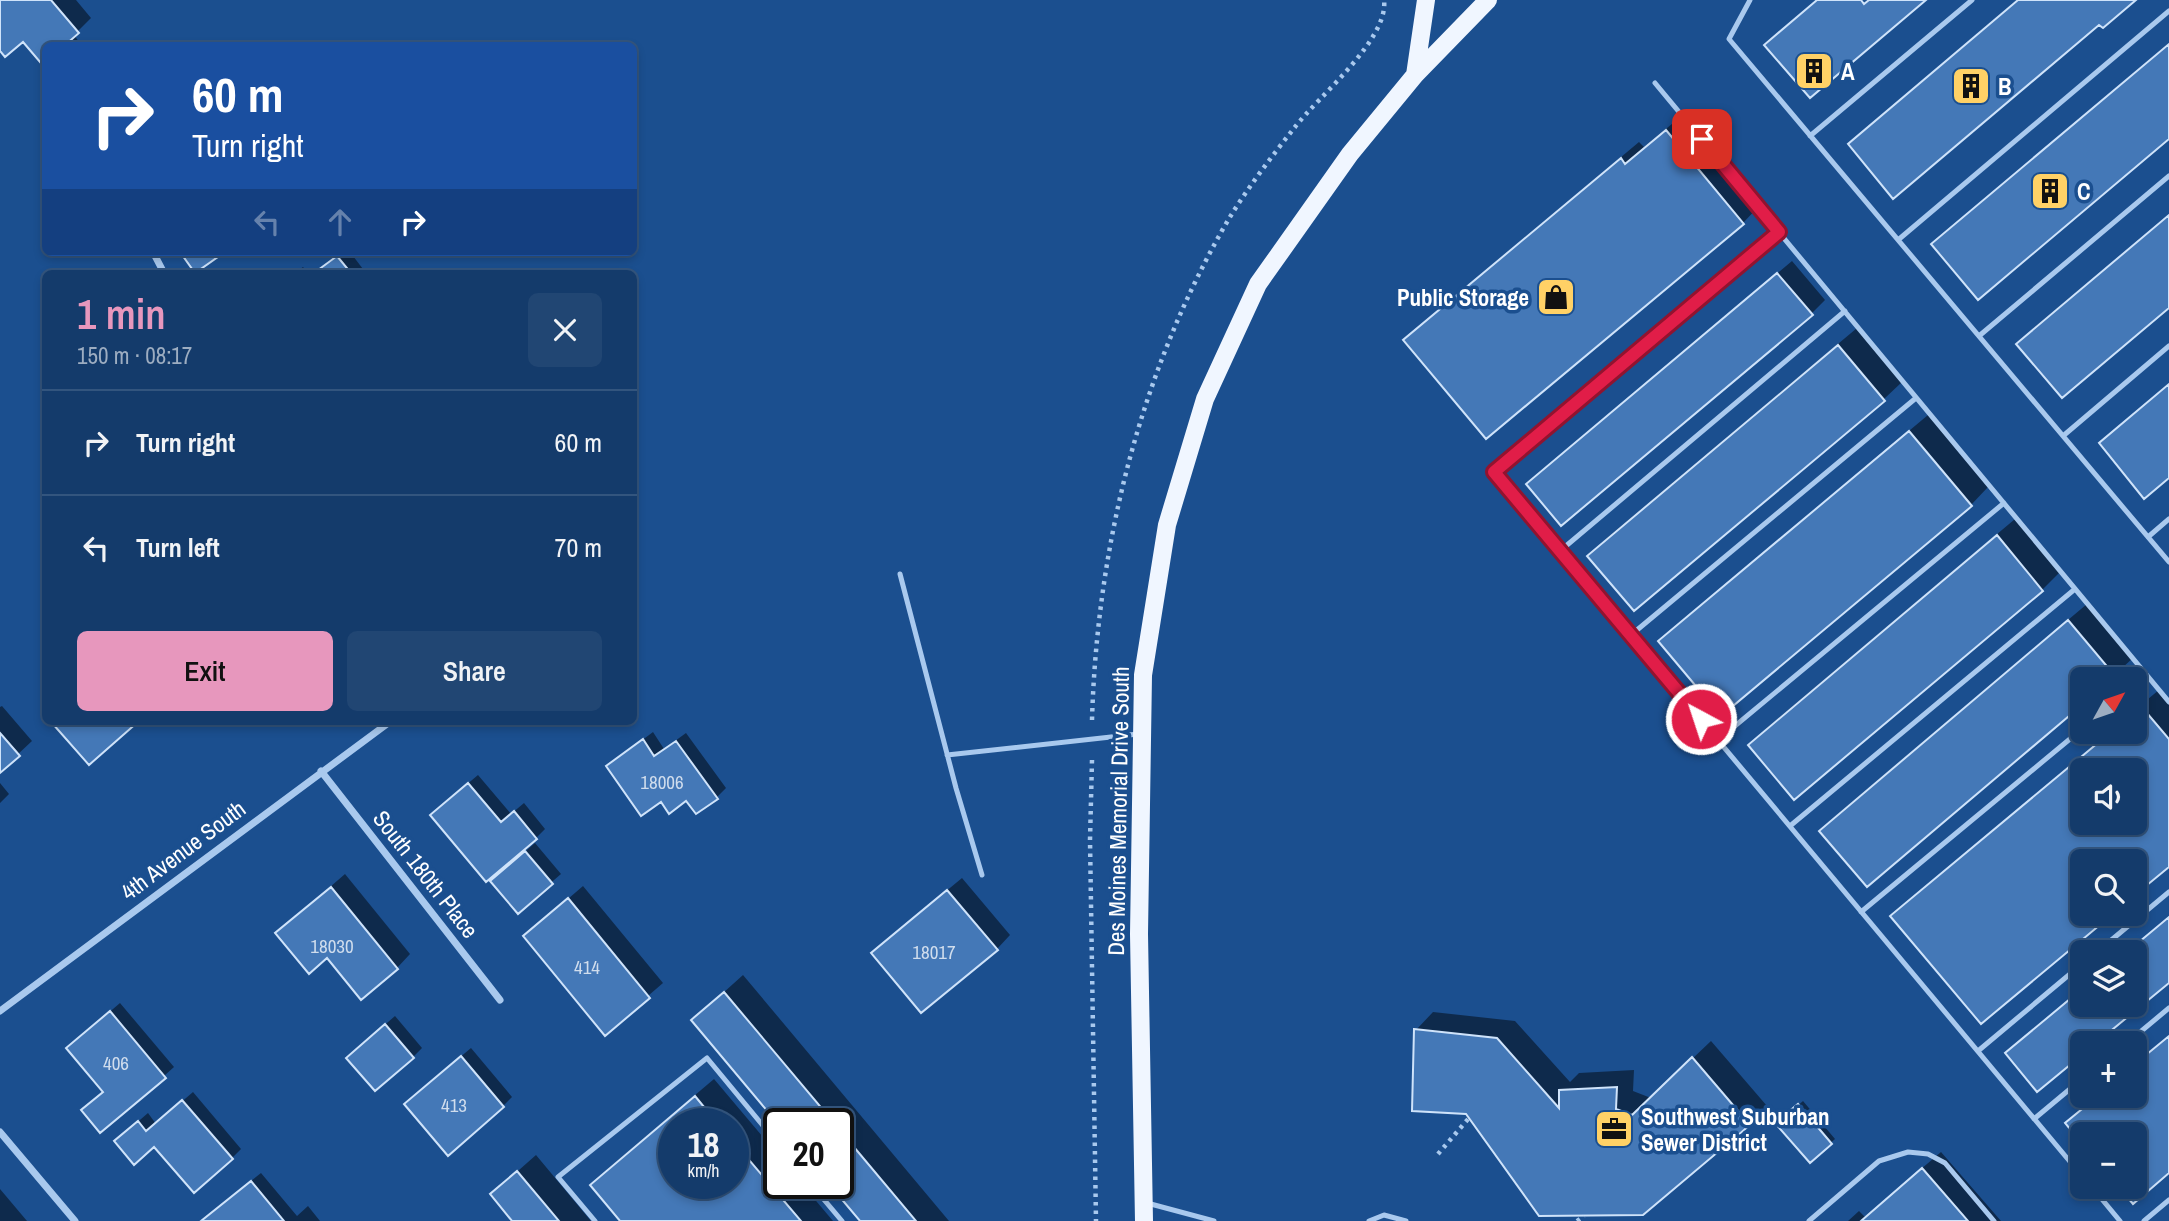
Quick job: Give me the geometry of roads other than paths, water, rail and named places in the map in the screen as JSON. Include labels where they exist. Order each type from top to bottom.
[{"type":"main road","points":[[1415,75],[1426,0]]},
{"type":"main road","name":"Des Moines Memorial Drive South","points":[[1144,1221],[1139,934],[1141,734],[1143,675],[1167,525],[1205,399],[1258,284],[1350,154],[1415,75],[1488,0]]},
{"type":"street","name":"4th Avenue South","points":[[0,1011],[384,725]]},
{"type":"street","name":"South 180th Place","points":[[321,771],[500,1000]]},
{"type":"street","points":[[0,1132],[75,1221]]},
{"type":"lane","points":[[1750,0],[1729,39],[2169,562]]},
{"type":"lane","points":[[1810,136],[1972,0]]},
{"type":"lane","points":[[1898,240],[2169,11]]},
{"type":"lane","points":[[1655,83],[2140,667]]},
{"type":"lane","points":[[1979,336],[2169,176]]},
{"type":"lane","points":[[1779,232],[1494,472],[2070,1162]]},
{"type":"lane","points":[[1560,551],[1845,312]]},
{"type":"lane","points":[[2063,436],[2169,346]]},
{"type":"lane","points":[[1631,635],[1916,398]]},
{"type":"lane","points":[[1718,740],[2004,503]]},
{"type":"lane","points":[[2148,537],[2169,519]]},
{"type":"lane","points":[[900,574],[947,755],[982,875]]},
{"type":"lane","points":[[1790,826],[2075,589]]},
{"type":"lane","points":[[2147,676],[2169,702]]},
{"type":"lane","points":[[947,755],[1141,734]]},
{"type":"lane","points":[[1861,912],[2070,739]]},
{"type":"lane","points":[[2111,940],[2169,892]]},
{"type":"lane","points":[[1978,1051],[2070,974]]},
{"type":"lane","points":[[2141,1031],[2169,1008]]},
{"type":"lane","points":[[595,1221],[558,1177],[707,1058],[763,1126]]},
{"type":"lane","points":[[2034,1119],[2070,1089]]},
{"type":"lane","points":[[1809,1221],[1879,1161],[1908,1152],[1928,1154],[1945,1163],[1994,1221]]},
{"type":"lane","points":[[823,1199],[842,1221]]},
{"type":"lane","points":[[2102,1199],[2120,1221]]},
{"type":"lane","points":[[2144,1221],[2169,1200]]},
{"type":"lane","points":[[1144,1202],[1214,1221]]},
{"type":"lane","points":[[1369,1221],[1384,1215],[1406,1221]]},
{"type":"place","name":"A","points":[[1814,71]]},
{"type":"place","name":"B","points":[[1971,86]]},
{"type":"place","name":"C","points":[[2050,191]]},
{"type":"place","name":"Public Storage","points":[[1556,297]]},
{"type":"place","name":"Southwest Suburban Sewer District","points":[[1614,1129]]}]
